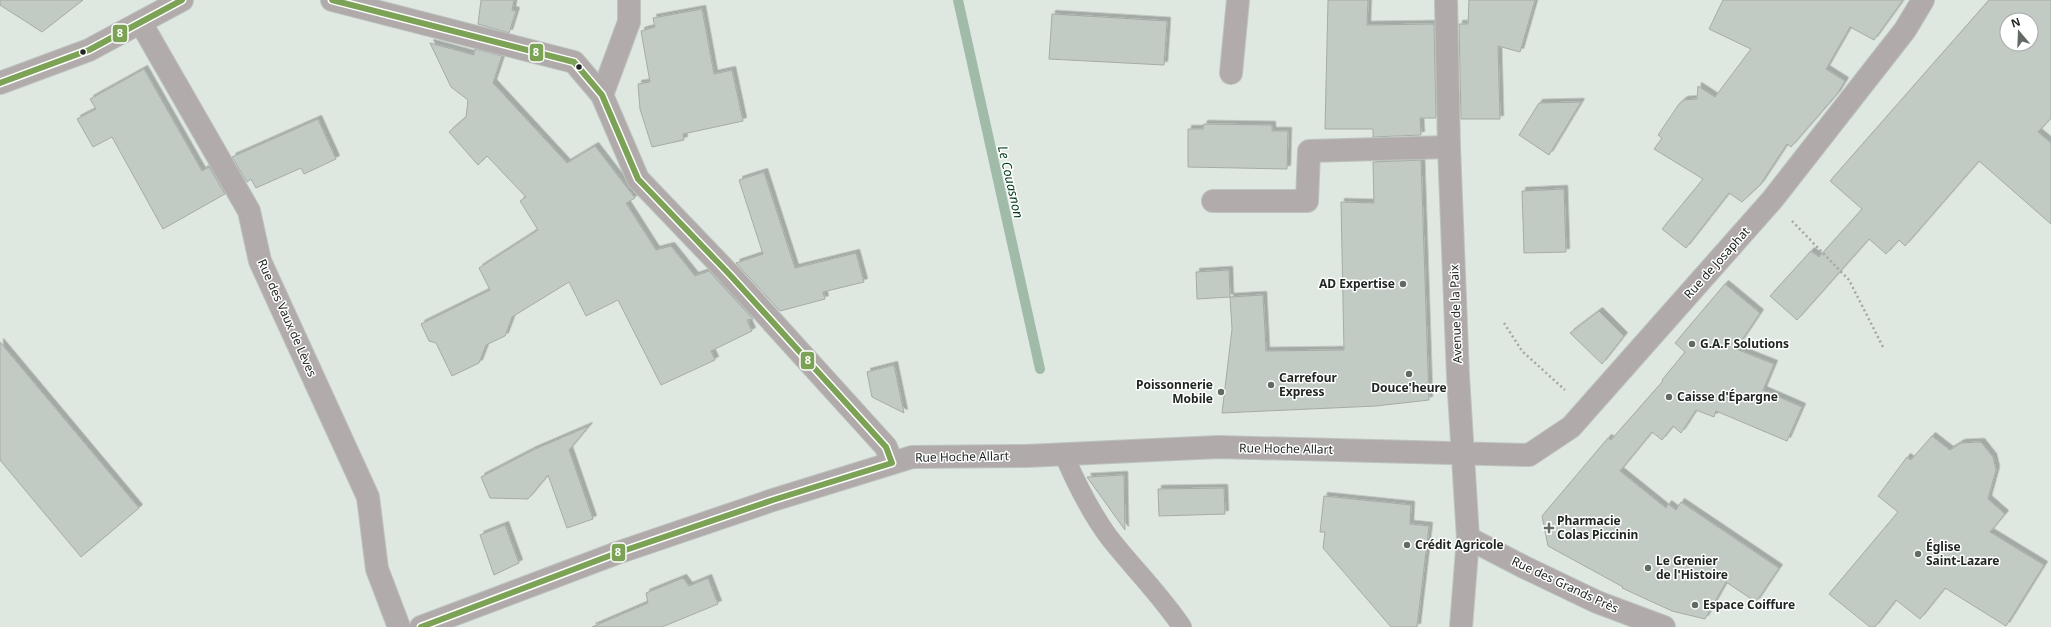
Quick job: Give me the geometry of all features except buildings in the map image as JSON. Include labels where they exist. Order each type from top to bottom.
[{"type":"street","points":[[0,83],[89,50],[182,0]]},
{"type":"street","points":[[332,0],[574,62],[602,95],[638,179],[730,275],[886,447],[892,463]]},
{"type":"street","points":[[602,95],[629,22],[629,0]]},
{"type":"street","points":[[1231,73],[1238,0]]},
{"type":"street","name":"Avenue de la Paix","points":[[1446,0],[1449,147],[1458,376],[1468,538],[1460,627]]},
{"type":"street","name":"Rue de Josaphat","points":[[1464,454],[1529,455],[1571,427],[1772,200],[1905,30],[1923,0]]},
{"type":"street","name":"Rue des Vaux de Lèves","points":[[141,23],[249,211],[260,261],[368,498],[377,570],[399,627]]},
{"type":"street","points":[[1213,201],[1307,201],[1309,151],[1449,147]]},
{"type":"street","name":"Rue Hoche Allart","points":[[421,627],[617,553],[772,500],[912,457],[1064,455],[1218,447],[1464,454]]},
{"type":"street","name":"Rue des Grands Près","points":[[1468,538],[1636,622],[1664,627]]},
{"type":"lane","points":[[1064,455],[1077,485],[1108,535],[1167,605],[1182,627]]},
{"type":"path","points":[[1772,200],[1849,280],[1884,349]]},
{"type":"path","points":[[1504,323],[1522,351],[1587,409]]},
{"type":"waterway","name":"Le Couasnon","points":[[958,0],[1040,369]]},
{"type":"transit line","name":"8","points":[[0,83],[89,50],[182,0]]},
{"type":"transit line","name":"8","points":[[332,0],[574,62],[602,95],[638,179],[730,275],[886,447],[892,463],[773,500],[617,553],[421,627]]},
{"type":"place","name":"AD Expertise","points":[[1403,284]]},
{"type":"place","name":"G.A.F Solutions","points":[[1692,344]]},
{"type":"place","name":"Douce'heure","points":[[1409,374]]},
{"type":"place","name":"Carrefour Express","points":[[1271,385]]},
{"type":"place","name":"Poissonnerie Mobile","points":[[1221,392]]},
{"type":"place","name":"Caisse d'Épargne","points":[[1669,397]]},
{"type":"place","name":"Pharmacie Colas Piccinin","points":[[1549,528]]},
{"type":"place","name":"Crédit Agricole","points":[[1407,545]]},
{"type":"place","name":"Église Saint-Lazare","points":[[1918,554]]},
{"type":"place","name":"Le Grenier de l'Histoire","points":[[1648,568]]},
{"type":"place","name":"Espace Coiffure","points":[[1695,605]]}]
